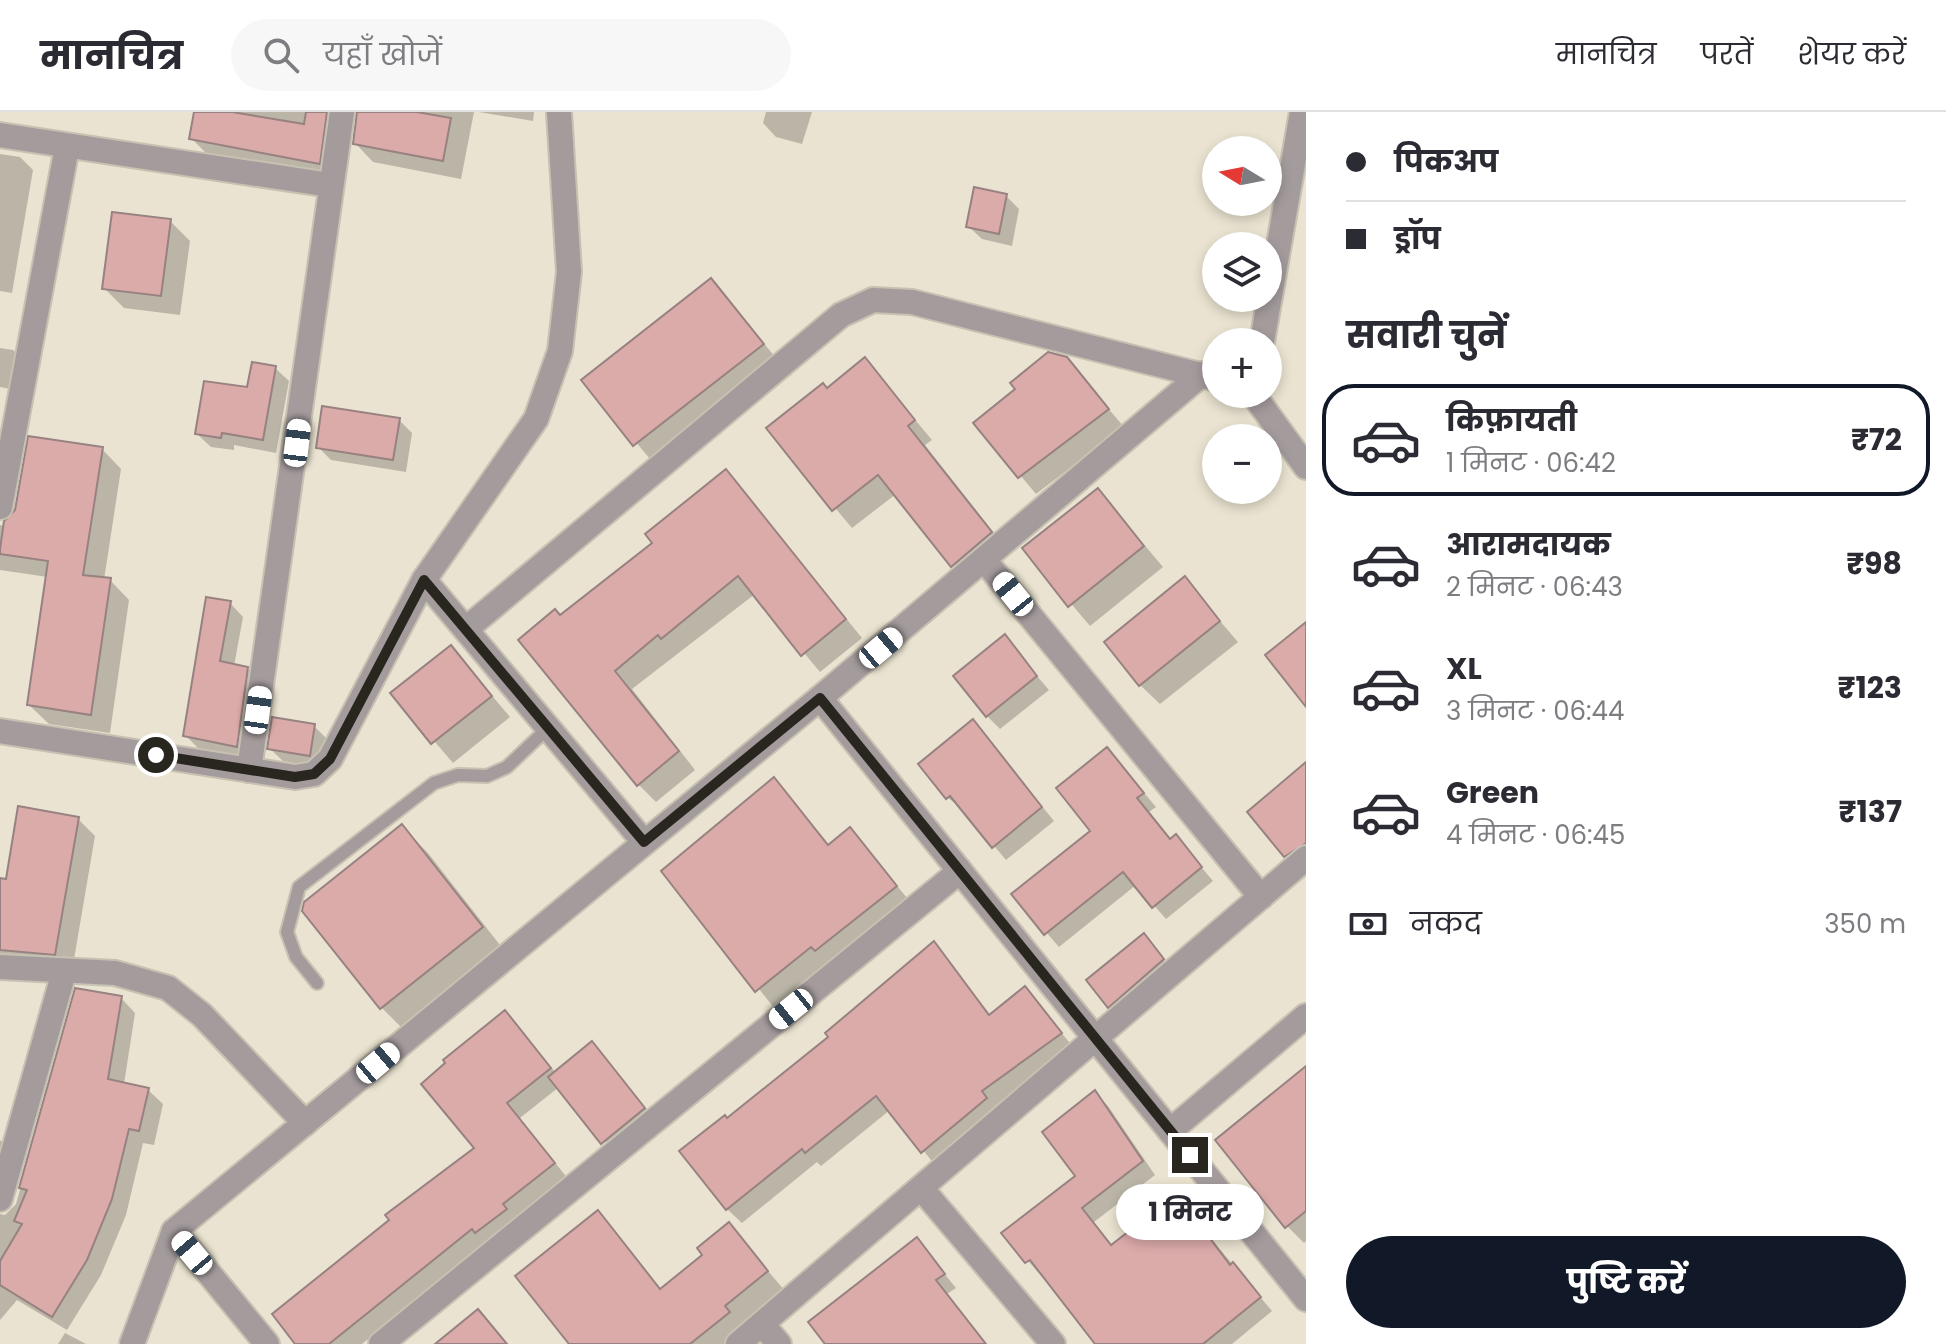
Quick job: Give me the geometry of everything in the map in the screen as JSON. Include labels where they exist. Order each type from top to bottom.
[{"type":"street","points":[[249,770],[294,472],[342,112]]},
{"type":"street","points":[[0,731],[295,777],[314,774],[330,759],[424,580],[536,419],[560,351],[569,272],[559,112]]},
{"type":"street","points":[[1264,328],[1302,112]]},
{"type":"street","points":[[0,135],[330,185]]},
{"type":"street","points":[[0,507],[7,415],[67,147]]},
{"type":"street","points":[[466,629],[841,315],[873,300],[912,302],[1202,375]]},
{"type":"street","points":[[132,1344],[174,1231],[1202,383]]},
{"type":"street","points":[[1263,408],[1306,467]]},
{"type":"street","points":[[985,561],[1261,897]]},
{"type":"street","points":[[424,580],[644,842]]},
{"type":"street","points":[[820,698],[1306,1299]]},
{"type":"street","points":[[738,1344],[1306,858]]},
{"type":"street","points":[[381,1344],[960,871]]},
{"type":"street","points":[[0,967],[115,973],[168,988],[202,1015],[305,1123]]},
{"type":"street","points":[[0,1199],[64,972]]},
{"type":"street","points":[[1170,1131],[1306,1016]]},
{"type":"street","points":[[921,1188],[1053,1344]]},
{"type":"street","points":[[174,1231],[267,1344]]},
{"type":"street","points":[[762,1324],[779,1344]]},
{"type":"lane","points":[[317,983],[296,957],[287,932],[299,887],[434,783],[458,775],[487,776],[507,767],[548,728]]},
{"type":"building","points":[[194,112],[232,112],[304,124],[306,112],[327,112],[320,164],[189,139]]},
{"type":"building","points":[[357,112],[417,112],[451,118],[443,161],[353,144]]},
{"type":"building","points":[[974,187],[1007,194],[999,234],[966,227]]},
{"type":"building","points":[[112,212],[171,219],[161,296],[102,289]]},
{"type":"building","points":[[711,278],[764,344],[633,446],[581,380]]},
{"type":"building","points":[[1048,352],[1067,357],[1109,409],[1018,478],[973,423],[1015,389],[1010,383]]},
{"type":"building","points":[[865,357],[915,420],[908,426],[992,532],[951,567],[878,475],[832,511],[766,428],[823,383],[827,388]]},
{"type":"building","points":[[252,362],[276,366],[263,440],[222,433],[221,438],[195,434],[204,381],[247,387]]},
{"type":"building","points":[[322,406],[400,418],[393,460],[316,448]]},
{"type":"building","points":[[28,436],[103,447],[83,575],[111,578],[91,715],[27,705],[48,561],[0,554],[0,549],[4,521],[15,510]]},
{"type":"building","points":[[726,469],[846,619],[801,656],[738,576],[661,639],[658,635],[615,671],[679,751],[637,786],[518,640],[555,609],[560,615],[652,543],[645,534]]},
{"type":"building","points":[[1098,488],[1144,546],[1068,607],[1022,548]]},
{"type":"building","points":[[1185,576],[1220,621],[1139,686],[1104,642]]},
{"type":"building","points":[[206,597],[231,601],[220,661],[248,667],[237,747],[183,736]]},
{"type":"building","points":[[1306,622],[1306,707],[1265,655]]},
{"type":"building","points":[[1005,634],[1037,676],[986,717],[953,676]]},
{"type":"building","points":[[451,645],[492,696],[431,744],[390,693]]},
{"type":"building","points":[[272,717],[315,724],[310,756],[267,749]]},
{"type":"building","points":[[973,719],[1042,807],[992,848],[950,796],[946,799],[918,764]]},
{"type":"building","points":[[1107,747],[1144,793],[1137,798],[1170,839],[1176,834],[1202,867],[1152,908],[1123,872],[1044,935],[1011,894],[1090,831],[1056,788]]},
{"type":"building","points":[[1306,762],[1306,843],[1284,857],[1247,812]]},
{"type":"building","points":[[774,777],[828,845],[850,827],[897,886],[815,951],[811,947],[755,992],[661,871]]},
{"type":"building","points":[[18,806],[79,817],[55,955],[0,950],[0,878],[6,879]]},
{"type":"building","points":[[402,824],[483,927],[380,1009],[302,911],[304,902]]},
{"type":"building","points":[[1144,933],[1164,959],[1108,1008],[1086,980]]},
{"type":"building","points":[[934,941],[989,1015],[1025,986],[1062,1033],[982,1091],[987,1098],[921,1153],[876,1096],[805,1153],[802,1149],[726,1210],[679,1151],[725,1115],[727,1118],[828,1037],[825,1033]]},
{"type":"building","points":[[75,988],[122,996],[108,1079],[149,1088],[139,1131],[129,1129],[112,1199],[87,1260],[52,1317],[0,1285],[0,1261],[22,1224],[14,1221],[27,1190],[19,1188]]},
{"type":"building","points":[[505,1010],[551,1068],[507,1103],[555,1163],[503,1204],[507,1209],[475,1233],[472,1229],[329,1344],[295,1344],[272,1314],[389,1220],[385,1215],[474,1148],[421,1084],[445,1063],[443,1060]]},
{"type":"building","points":[[592,1041],[645,1108],[601,1144],[548,1077]]},
{"type":"building","points":[[1306,1066],[1306,1211],[1285,1228],[1215,1140]]},
{"type":"building","points":[[1095,1090],[1143,1161],[1082,1208],[1111,1245],[1177,1194],[1230,1265],[1233,1262],[1261,1297],[1203,1344],[1095,1344],[1030,1260],[1025,1263],[1001,1233],[1075,1176],[1042,1132]]},
{"type":"building","points":[[598,1210],[660,1289],[702,1255],[697,1248],[729,1222],[768,1271],[725,1306],[730,1312],[690,1344],[569,1344],[515,1276]]},
{"type":"building","points":[[917,1237],[945,1274],[936,1280],[986,1344],[825,1344],[808,1322]]},
{"type":"building","points":[[478,1309],[507,1344],[435,1344]]},
{"type":"route","points":[[156,755],[295,777],[314,774],[330,759],[424,580],[644,842],[820,698],[1190,1155]]}]
